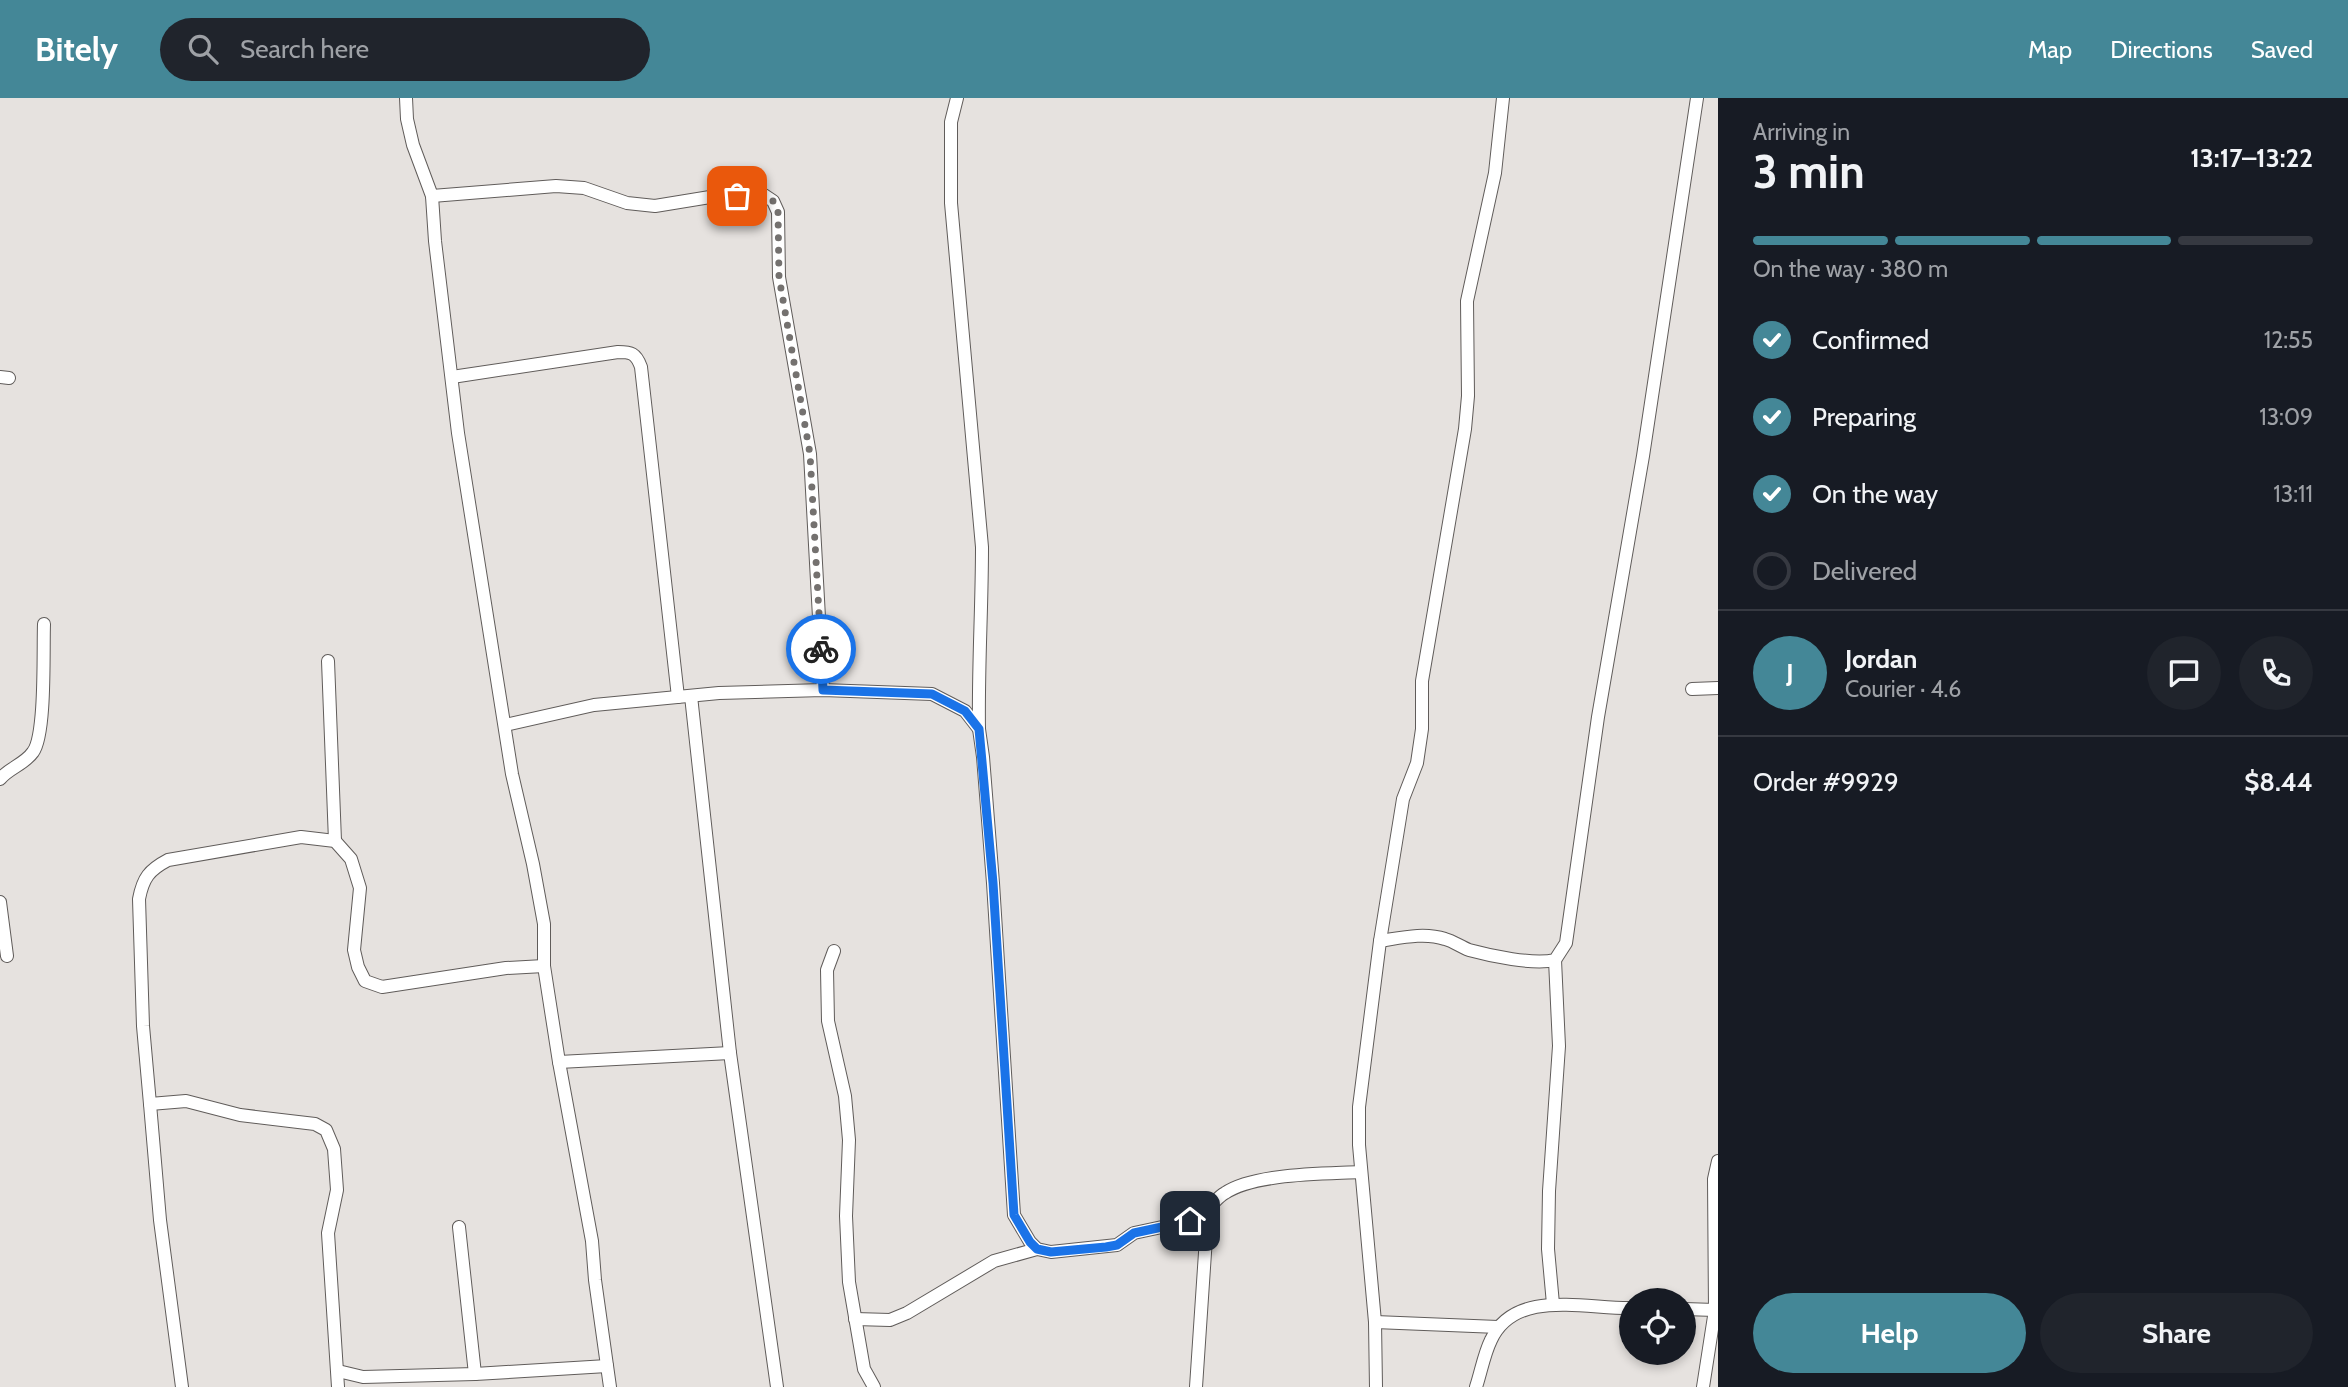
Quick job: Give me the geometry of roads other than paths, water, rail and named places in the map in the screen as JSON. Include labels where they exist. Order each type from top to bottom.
[{"type":"street","points":[[406,98],[407,119],[432,196],[458,433],[512,774],[544,924],[544,965],[592,1241],[610,1387]]},
{"type":"street","points":[[957,98],[951,122],[951,203],[982,547],[979,729],[993,883],[1014,1215],[1037,1249]]},
{"type":"street","points":[[1376,1387],[1375,1322],[1362,1172],[1360,1107],[1380,941],[1404,799],[1417,763],[1422,729],[1422,681],[1465,429],[1468,397],[1467,301],[1495,173],[1503,98]]},
{"type":"street","points":[[1553,1304],[1548,1237],[1559,1046],[1555,960],[1566,943],[1598,717],[1643,456],[1697,98]]},
{"type":"street","points":[[432,196],[556,186],[584,188],[627,203],[655,206],[710,197],[764,195],[773,201],[778,212],[779,277],[810,454],[823,690]]},
{"type":"street","points":[[452,377],[618,352],[631,352],[637,357],[641,367],[730,1053],[777,1387]]},
{"type":"street","points":[[0,779],[28,758],[39,740],[44,624]]},
{"type":"street","points":[[328,661],[335,841],[351,859],[360,888],[355,950],[358,967],[365,981],[382,987],[506,968],[544,965]]},
{"type":"street","points":[[1692,689],[1718,688]]},
{"type":"street","points":[[505,725],[594,705],[719,692],[823,690],[932,694],[965,711],[979,729]]},
{"type":"street","points":[[182,1387],[160,1220],[149,1104],[143,1026],[139,899],[142,881],[152,868],[168,860],[301,837],[335,841]]},
{"type":"street","points":[[0,902],[7,956]]},
{"type":"street","points":[[1380,941],[1421,936],[1444,938],[1486,954],[1545,962],[1555,960]]},
{"type":"street","points":[[834,951],[827,970],[828,1021],[845,1096],[849,1140],[846,1216],[849,1282],[864,1369],[874,1387]]},
{"type":"street","points":[[559,1062],[730,1053]]},
{"type":"street","points":[[149,1104],[186,1101],[248,1116],[315,1124],[326,1129],[334,1149],[337,1190],[328,1233],[338,1387]]},
{"type":"street","points":[[1703,1387],[1715,1310],[1714,1179],[1718,1161]]},
{"type":"street","points":[[855,1319],[890,1320],[907,1313],[994,1261],[1037,1249],[1051,1252],[1117,1245],[1134,1233],[1190,1221],[1225,1193],[1243,1185],[1276,1178],[1362,1172]]},
{"type":"street","points":[[1196,1387],[1208,1208]]},
{"type":"street","points":[[459,1227],[475,1374]]},
{"type":"street","points":[[1476,1387],[1490,1341],[1498,1327],[1509,1317],[1536,1306],[1553,1304],[1619,1308]]},
{"type":"street","points":[[1696,1309],[1715,1310]]},
{"type":"street","points":[[1375,1322],[1498,1327]]},
{"type":"street","points":[[338,1371],[363,1377],[607,1366]]}]
